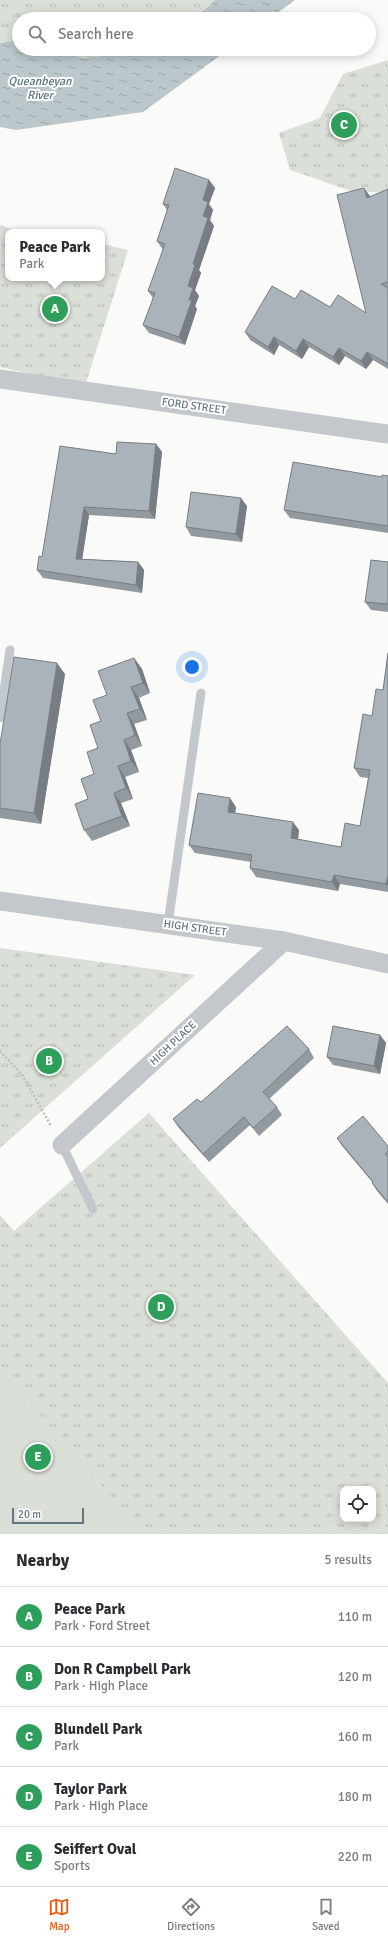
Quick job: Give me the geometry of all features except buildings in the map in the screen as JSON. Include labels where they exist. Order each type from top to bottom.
[{"type":"street","name":"FORD STREET","points":[[0,379],[388,434]]},
{"type":"street","name":"HIGH STREET","points":[[0,901],[284,941],[388,964]]},
{"type":"street","name":"HIGH PLACE","points":[[62,1145],[284,941]]},
{"type":"lane","points":[[0,718],[10,650]]},
{"type":"lane","points":[[168,924],[201,693]]},
{"type":"lane","points":[[62,1145],[93,1210]]},
{"type":"path","points":[[0,1050],[23,1076],[62,1145]]},
{"type":"green space","points":[[0,0],[215,0],[202,12],[12,12],[12,41],[0,43]]},
{"type":"green space","points":[[76,56],[102,56],[83,58]]},
{"type":"green space","points":[[388,60],[388,193],[351,191],[290,170],[279,133],[320,118],[343,74]]},
{"type":"green space","points":[[0,225],[11,229],[5,229],[5,281],[105,281],[105,245],[128,250],[85,386],[0,367]]},
{"type":"green space","points":[[0,948],[195,975],[0,1148]]},
{"type":"green space","points":[[149,1113],[388,1383],[388,1534],[0,1534],[0,1215],[14,1231]]},
{"type":"green space","points":[[0,1379],[9,1379],[144,1534],[0,1534]]},
{"type":"water","points":[[215,0],[295,0],[279,12],[202,12]]},
{"type":"water","name":"Queanbeyan River","points":[[12,41],[12,56],[76,56],[83,58],[102,56],[219,56],[143,112],[16,130],[0,127],[0,43]]},
{"type":"place","name":"Blundell Park","points":[[344,125]]},
{"type":"place","name":"Peace Park","points":[[55,309]]},
{"type":"place","name":"Don R Campbell Park","points":[[49,1061]]},
{"type":"place","name":"Taylor Park","points":[[161,1307]]},
{"type":"place","name":"Seiffert Oval","points":[[38,1457]]}]
